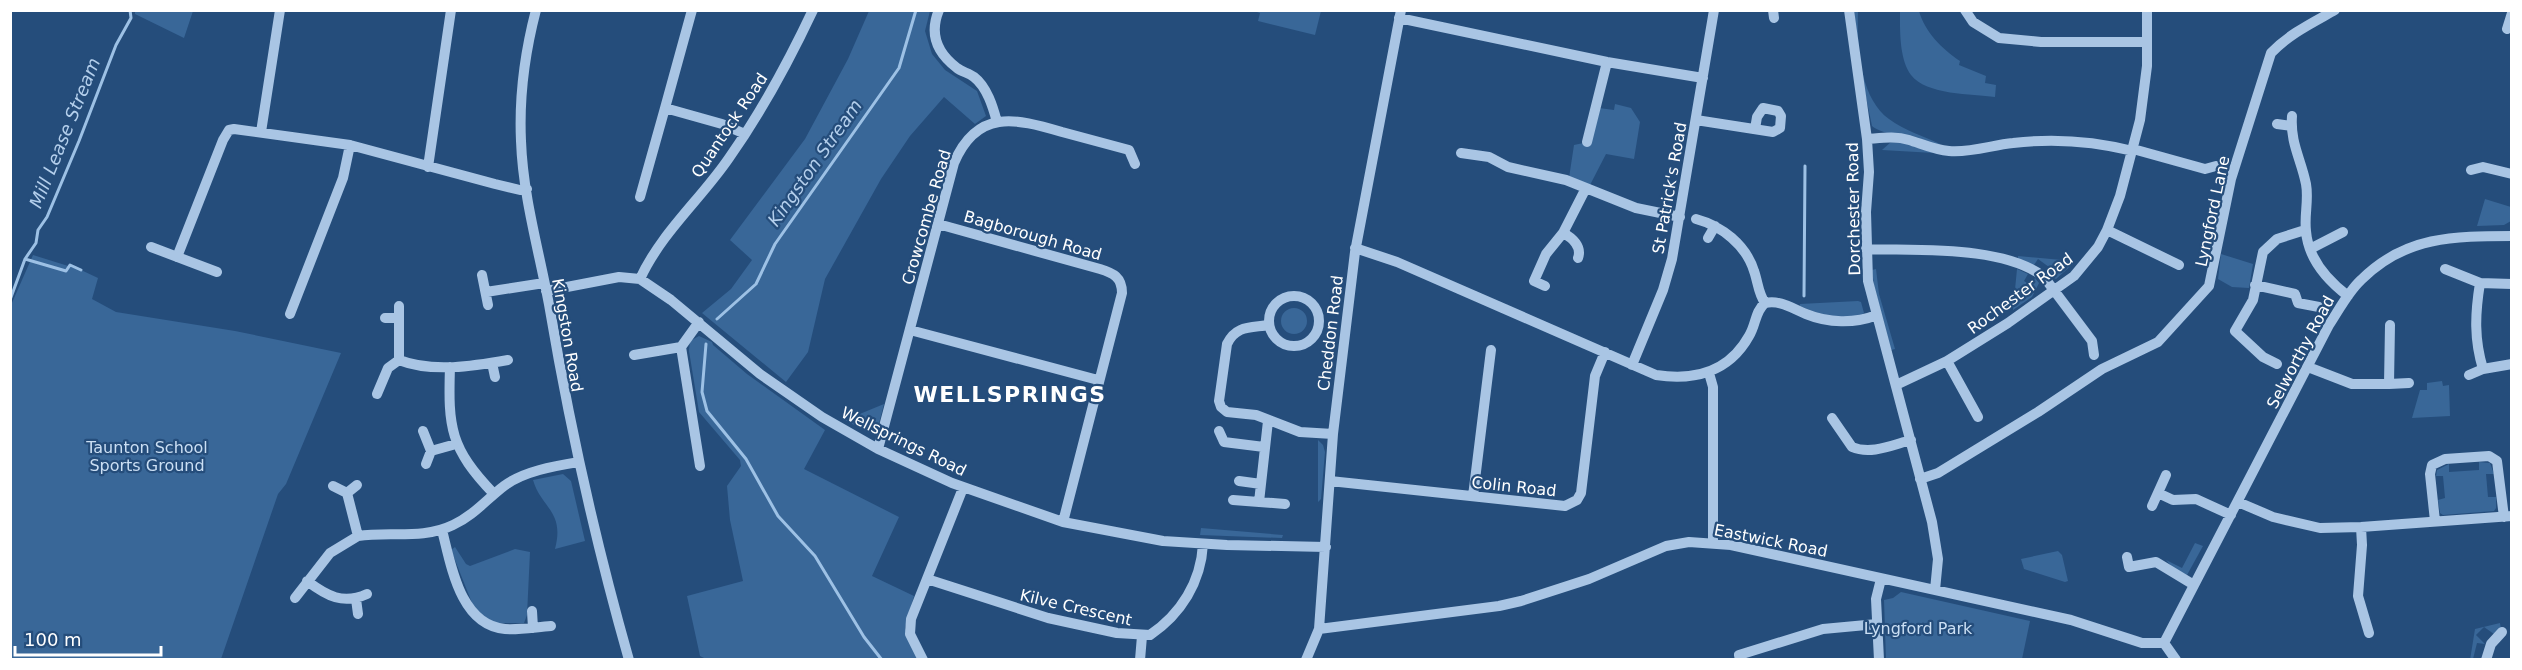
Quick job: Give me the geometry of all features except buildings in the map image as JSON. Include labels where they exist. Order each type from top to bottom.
[{"type":"street","points":[[261,132],[280,10]]},
{"type":"street","points":[[428,167],[452,10]]},
{"type":"street","name":"Kingston Road","points":[[536,10],[530,36],[521,115],[521,141],[527,189],[566,405],[594,530],[629,660]]},
{"type":"street","points":[[640,197],[692,10]]},
{"type":"street","name":"Quantock Road","points":[[640,279],[663,240],[729,159],[793,52],[813,10]]},
{"type":"street","points":[[939,10],[936,18],[935,44],[958,69],[975,78],[990,98],[998,123]]},
{"type":"street","name":"St Patrick's Road","points":[[1632,364],[1663,290],[1672,259],[1714,10]]},
{"type":"street","name":"Dorchester Road","points":[[1850,10],[1867,140],[1868,281],[1932,522],[1938,560],[1935,590]]},
{"type":"street","points":[[1965,10],[1973,22],[1999,38],[2041,42],[2147,42]]},
{"type":"street","name":"Rochester Road","points":[[1896,386],[1947,362],[1979,343],[2054,290],[2084,265],[2107,230],[2133,150],[2144,104],[2147,10]]},
{"type":"street","name":"Lyngford Lane","points":[[1920,479],[1938,473],[2038,412],[2102,369],[2158,342],[2196,303],[2212,280],[2231,179],[2271,54],[2281,43],[2299,30],[2335,10]]},
{"type":"street","points":[[2507,29],[2511,13]]},
{"type":"street","points":[[1400,14],[1607,62],[1703,78]]},
{"type":"street","name":"Cheddon Road","points":[[1306,660],[1319,628],[1334,434],[1355,248],[1400,14]]},
{"type":"street","points":[[1587,142],[1607,62]]},
{"type":"street","points":[[665,108],[722,124],[745,134]]},
{"type":"street","points":[[1696,120],[1755,129]]},
{"type":"street","name":"Crowcombe Road","points":[[878,449],[958,152],[975,132],[998,123],[1024,121],[1129,150],[1135,164]]},
{"type":"street","points":[[2277,124],[2292,121],[2294,148],[2305,182],[2308,201],[2306,230],[2310,249],[2327,276],[2348,296]]},
{"type":"street","points":[[177,257],[217,155],[229,130],[234,129],[350,145],[520,190],[527,189]]},
{"type":"street","points":[[1867,140],[1889,137],[1907,139],[1946,151],[1964,152],[2034,140],[2084,141],[2133,150],[2205,169],[2216,166]]},
{"type":"street","points":[[1473,155],[1476,142]]},
{"type":"street","points":[[290,314],[343,178],[350,145]]},
{"type":"street","points":[[1461,153],[1489,158],[1516,169],[1558,177],[1636,208],[1680,217]]},
{"type":"street","points":[[2471,170],[2483,167],[2511,174]]},
{"type":"street","points":[[1539,284],[1546,254],[1563,233],[1586,188]]},
{"type":"street","points":[[1696,219],[1727,233],[1742,248],[1754,270],[1765,303]]},
{"type":"street","name":"Bagborough Road","points":[[938,224],[1115,274],[1120,280],[1122,292],[1064,522]]},
{"type":"street","points":[[1708,238],[1715,226]]},
{"type":"street","points":[[2107,230],[2179,265]]},
{"type":"street","points":[[2277,364],[2263,350],[2230,329],[2251,306],[2263,252],[2277,239],[2306,230]]},
{"type":"street","points":[[2310,249],[2344,231]]},
{"type":"street","points":[[1563,233],[1578,246],[1580,252],[1578,258]]},
{"type":"street","name":"Selworthy Road","points":[[2164,643],[2329,325],[2360,281],[2376,267],[2414,246],[2452,236],[2511,236]]},
{"type":"street","points":[[151,247],[217,272]]},
{"type":"street","points":[[1355,248],[1397,262],[1656,375],[1671,377],[1694,377],[1719,368],[1741,349],[1755,323],[1758,311],[1765,303],[1782,303],[1828,320],[1853,321],[1876,315]]},
{"type":"street","points":[[1866,249],[1931,250],[1996,257],[2035,271],[2054,290],[2092,341],[2094,356]]},
{"type":"street","points":[[2451,274],[2480,283],[2511,284]]},
{"type":"street","points":[[483,275],[488,305]]},
{"type":"street","points":[[486,292],[619,277],[640,279]]},
{"type":"street","name":"Wellsprings Road","points":[[640,279],[699,322],[784,392],[822,417],[878,449],[963,488],[1064,522],[1163,541],[1326,547]]},
{"type":"street","points":[[2480,283],[2475,318],[2475,338],[2483,369]]},
{"type":"street","points":[[2255,285],[2295,294],[2298,303],[2319,308]]},
{"type":"street","points":[[1294,296],[1310,302],[1318,316],[1319,324],[1312,338],[1299,345],[1291,346],[1277,339],[1269,325],[1269,317],[1278,302],[1294,296]]},
{"type":"street","points":[[399,306],[399,360]]},
{"type":"street","points":[[385,318],[399,318]]},
{"type":"street","points":[[634,355],[681,347],[699,322]]},
{"type":"street","points":[[1269,325],[1243,327],[1231,336],[1227,344],[1220,402],[1223,410],[1256,415],[1300,432],[1334,434]]},
{"type":"street","points":[[2388,384],[2395,342],[2390,325]]},
{"type":"street","points":[[910,330],[1098,380]]},
{"type":"street","points":[[681,347],[700,466]]},
{"type":"street","points":[[1473,496],[1491,350]]},
{"type":"street","name":"Colin Road","points":[[1330,481],[1565,507],[1577,500],[1581,493],[1595,376],[1605,352]]},
{"type":"street","points":[[399,360],[411,364],[450,367],[508,360]]},
{"type":"street","points":[[377,394],[388,368],[399,360]]},
{"type":"street","points":[[1947,362],[1978,417]]},
{"type":"street","points":[[492,363],[495,377]]},
{"type":"street","points":[[2469,375],[2483,369],[2511,364]]},
{"type":"street","points":[[450,367],[449,410],[456,444],[474,473],[494,494]]},
{"type":"street","points":[[2308,367],[2352,384],[2409,383]]},
{"type":"street","points":[[1709,373],[1713,387],[1713,543]]},
{"type":"street","points":[[1832,418],[1852,447],[1856,449],[1879,449],[1911,440]]},
{"type":"street","points":[[1259,502],[1269,421]]},
{"type":"street","points":[[423,431],[431,451],[426,464]]},
{"type":"street","points":[[1219,431],[1224,442],[1264,447]]},
{"type":"street","points":[[696,437],[708,436]]},
{"type":"street","points":[[431,451],[456,444]]},
{"type":"street","points":[[2238,502],[2273,517],[2320,528],[2361,527],[2508,516],[2497,461],[2489,456],[2445,459],[2432,465],[2430,474],[2435,521]]},
{"type":"street","points":[[295,598],[330,553],[358,536],[418,535],[441,530],[468,517],[494,494],[518,478],[579,462]]},
{"type":"street","points":[[2152,506],[2166,475]]},
{"type":"street","points":[[1239,482],[1261,484]]},
{"type":"street","points":[[347,493],[357,485]]},
{"type":"street","points":[[333,486],[347,493],[358,536]]},
{"type":"street","points":[[923,660],[910,634],[909,626],[963,488]]},
{"type":"street","points":[[2158,493],[2173,500],[2196,499],[2231,515]]},
{"type":"street","points":[[1233,500],[1285,504]]},
{"type":"street","points":[[2361,527],[2358,596],[2369,633]]},
{"type":"street","points":[[441,530],[461,590],[472,613],[482,622],[510,629],[551,626]]},
{"type":"street","name":"Eastwick Road","points":[[1319,628],[1449,613],[1521,601],[1589,579],[1666,546],[1689,542],[1713,543],[1935,590],[2087,624],[2142,643],[2164,643]]},
{"type":"street","name":"Kilve Crescent","points":[[927,579],[1048,618],[1142,636],[1150,635],[1190,593],[1201,562],[1203,544]]},
{"type":"street","points":[[2127,557],[2129,567],[2156,562],[2194,585]]},
{"type":"street","points":[[1879,660],[1876,599],[1881,579]]},
{"type":"street","points":[[307,581],[337,599],[356,599],[367,594]]},
{"type":"street","points":[[356,599],[358,615]]},
{"type":"street","points":[[532,611],[533,628]]},
{"type":"street","points":[[1726,660],[1823,629],[1877,624]]},
{"type":"street","points":[[2486,660],[2489,638],[2502,632]]},
{"type":"street","points":[[1140,660],[1142,636]]},
{"type":"street","points":[[2164,643],[2176,660]]},
{"type":"green space","points":[[135,10],[193,11],[184,38],[135,14]]},
{"type":"green space","points":[[869,11],[930,11],[925,31],[932,54],[945,70],[977,91],[986,116],[975,124],[944,97],[910,136],[881,179],[825,279],[808,352],[786,382],[702,313],[731,289],[752,260],[730,240],[805,139],[848,59]]},
{"type":"green space","points":[[1254,11],[1321,11],[1315,35],[1258,21],[1260,13]]},
{"type":"green space","points":[[1854,11],[1858,11],[1859,48]]},
{"type":"green space","points":[[1900,11],[1919,11],[1930,33],[1960,61],[1959,65],[1986,76],[1985,83],[1996,85],[1995,97],[1938,90],[1918,82],[1911,75],[1904,61]]},
{"type":"green space","points":[[1860,60],[1871,98],[1879,109],[1895,123],[1940,146],[1872,126]]},
{"type":"green space","points":[[1615,104],[1631,108],[1640,122],[1634,159],[1606,154],[1590,185],[1569,178],[1574,145],[1588,142],[1599,108],[1614,110]]},
{"type":"green space","points":[[1891,142],[1904,143],[1934,153],[1882,150]]},
{"type":"green space","points":[[2485,199],[2511,207],[2511,221],[2504,225],[2477,226]]},
{"type":"green space","points":[[2221,254],[2253,264],[2249,288],[2232,287],[2218,279]]},
{"type":"green space","name":"Taunton School Sports Ground","points":[[33,255],[81,270],[98,278],[92,299],[116,312],[235,331],[341,353],[286,484],[278,494],[221,659],[11,659],[11,305]]},
{"type":"green space","points":[[2018,256],[2073,261],[2073,264],[2056,279],[2046,274],[2049,267],[2038,259],[2034,265],[2018,259]]},
{"type":"green space","points":[[1876,269],[1879,294],[1895,349],[1891,350],[1874,286],[1872,270]]},
{"type":"green space","points":[[2017,269],[2028,274],[2024,281],[2030,285],[2035,278],[2039,283],[2032,297],[2013,310]]},
{"type":"green space","points":[[1861,302],[1864,313],[1850,318],[1832,317],[1800,306],[1800,304]]},
{"type":"green space","points":[[1294,308],[1303,312],[1307,321],[1303,330],[1294,334],[1285,330],[1281,321],[1285,312]]},
{"type":"green space","points":[[699,336],[712,342],[747,374],[825,430],[804,469],[899,517],[872,576],[914,596],[905,628],[919,659],[706,659],[700,656],[687,596],[743,581],[730,520],[727,486],[741,466],[740,460],[699,412],[689,351],[690,341]]},
{"type":"green space","points":[[2442,381],[2443,386],[2449,385],[2450,416],[2412,418],[2420,390],[2427,390],[2427,383]]},
{"type":"green space","points":[[884,404],[877,431],[869,433],[845,420]]},
{"type":"green space","points":[[1318,440],[1325,452],[1321,499],[1318,502]]},
{"type":"green space","points":[[2479,462],[2490,463],[2494,474],[2486,474],[2488,497],[2496,497],[2494,511],[2443,515],[2440,513],[2438,500],[2445,498],[2443,476],[2436,476],[2437,470],[2449,464],[2449,472],[2479,470]]},
{"type":"green space","points":[[563,474],[571,481],[585,541],[555,549],[557,526],[555,518],[533,480]]},
{"type":"green space","points":[[1201,528],[1283,535],[1282,538],[1200,535]]},
{"type":"green space","points":[[2195,543],[2203,546],[2187,575],[2173,568],[2166,560],[2182,568]]},
{"type":"green space","points":[[455,547],[466,564],[470,566],[515,549],[530,552],[527,615],[524,623],[493,623],[474,608],[451,550]]},
{"type":"green space","points":[[2058,551],[2062,555],[2068,581],[2024,569],[2021,559]]},
{"type":"green space","name":"Lyngford Park","points":[[1901,592],[2030,621],[2022,659],[1886,659],[1884,600],[1893,598]]},
{"type":"green space","points":[[2500,623],[2501,629],[2494,634],[2484,627],[2476,635],[2485,644],[2477,643],[2473,659],[2470,660],[2475,629]]},
{"type":"waterway","name":"Mill Lease Stream","points":[[10,300],[25,259],[36,243],[38,230],[47,217],[79,141],[116,45],[131,18],[130,10]]},
{"type":"waterway","name":"Kingston Stream","points":[[717,319],[756,284],[775,244],[899,68],[916,10]]},
{"type":"waterway","points":[[1804,296],[1805,166]]},
{"type":"waterway","points":[[25,259],[66,271],[70,265],[81,270]]},
{"type":"waterway","name":"Kingston Stream","points":[[706,344],[702,392],[707,411],[746,459],[778,516],[815,556],[864,637],[882,660]]},
{"type":"district","name":"WELLSPRINGS","points":[[1010,394]]}]
